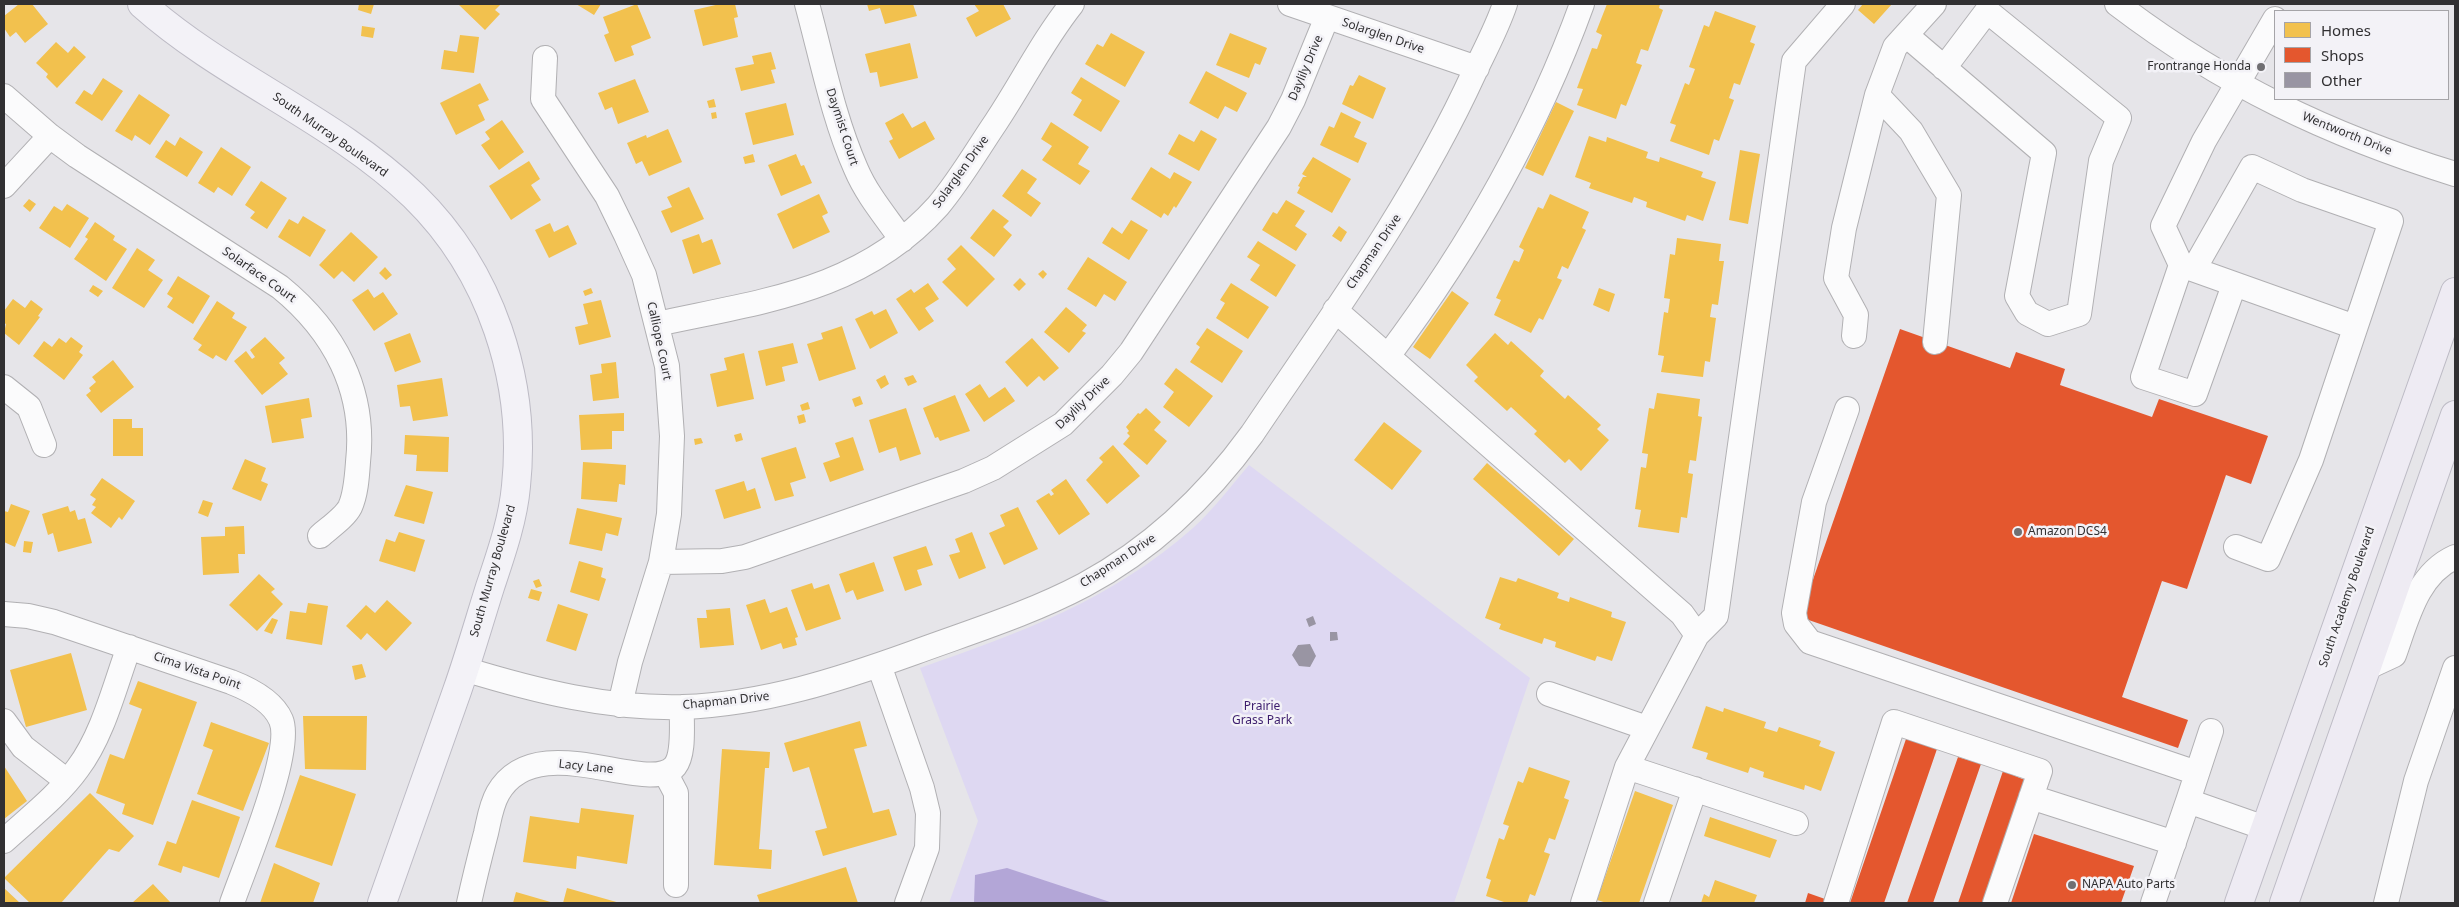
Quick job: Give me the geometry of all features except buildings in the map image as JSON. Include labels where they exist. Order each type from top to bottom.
[{"type":"highway","name":"South Academy Boulevard","points":[[2239,903],[2455,292]]},
{"type":"highway","points":[[2284,903],[2455,415]]},
{"type":"main road","name":"South Murray Boulevard","points":[[142,4],[188,41],[311,119],[378,166],[414,197],[442,228],[467,264],[487,301],[501,339],[511,375],[517,419],[516,480],[508,528],[464,670],[382,903]]},
{"type":"street","name":"Daymist Court","points":[[807,4],[836,115],[856,170],[869,193],[902,240]]},
{"type":"street","name":"Solarglen Drive","points":[[657,324],[798,294],[848,274],[902,240],[938,205],[956,182],[1014,96],[1055,26],[1072,4]]},
{"type":"street","name":"Solarglen Drive","points":[[1290,4],[1477,68]]},
{"type":"street","name":"Chapman Drive","points":[[464,670],[516,685],[620,705],[682,707],[740,702],[816,686],[879,665],[1016,616],[1085,584],[1156,536],[1205,493],[1231,463],[1336,310],[1418,183],[1477,68],[1505,4]]},
{"type":"street","points":[[1388,356],[1425,306],[1470,238],[1502,182],[1553,78],[1582,4]]},
{"type":"street","points":[[1583,903],[1627,767],[1697,635],[1716,616],[1794,61],[1843,4]]},
{"type":"street","points":[[1854,336],[1856,315],[1836,278],[1844,228],[1877,95],[1895,47],[1934,4]]},
{"type":"street","name":"Wentworth Drive","points":[[2117,4],[2170,42],[2237,84],[2280,108],[2352,138],[2455,174]]},
{"type":"street","points":[[1906,35],[1944,68],[2044,154],[2017,296],[2027,313],[2048,324],[2079,314],[2102,161],[2119,118],[1987,12],[1944,68]]},
{"type":"street","name":"Daylily Drive","points":[[661,562],[722,561],[774,548],[964,481],[993,468],[1063,424],[1112,376],[1131,352],[1256,164],[1293,100],[1327,17]]},
{"type":"street","points":[[2274,21],[2204,141],[2163,226],[2187,267],[2355,327]]},
{"type":"street","name":"Calliope Court","points":[[545,58],[543,99],[607,196],[644,275],[667,366],[672,436],[669,514],[661,562],[630,662],[620,705]]},
{"type":"street","points":[[1877,95],[1912,131],[1949,195],[1935,342]]},
{"type":"street","name":"Solarface Court","points":[[4,96],[50,136],[280,286],[299,302],[322,327],[339,354],[350,382],[358,412],[360,444],[357,474],[350,508],[320,536]]},
{"type":"street","points":[[4,186],[50,136]]},
{"type":"street","points":[[2234,285],[2195,394],[2143,377],[2187,267],[2252,167],[2302,190],[2391,221],[2311,460],[2268,559],[2236,547]]},
{"type":"street","points":[[1336,310],[1682,614],[1697,635]]},
{"type":"street","points":[[4,387],[29,407],[44,444]]},
{"type":"street","points":[[1847,409],[1814,502],[1794,613],[1796,624],[1810,642],[2197,773]]},
{"type":"street","points":[[2366,668],[2394,655],[2420,588],[2441,563],[2455,557]]},
{"type":"street","name":"Cima Vista Point","points":[[4,614],[28,616],[54,622],[250,689],[274,710],[282,721],[283,736],[279,768],[232,903]]},
{"type":"street","points":[[4,841],[67,782],[78,768],[94,741],[129,647]]},
{"type":"street","points":[[879,665],[922,788],[928,813],[927,848],[907,903]]},
{"type":"street","points":[[2386,903],[2416,781],[2455,668]]},
{"type":"street","points":[[1549,694],[1647,728]]},
{"type":"street","points":[[676,885],[676,793],[666,774],[674,767],[680,757],[682,707]]},
{"type":"street","points":[[4,721],[23,747],[67,782]]},
{"type":"street","points":[[1836,903],[1894,722],[2040,772],[1995,903]]},
{"type":"street","points":[[2153,903],[2211,731]]},
{"type":"street","name":"Lacy Lane","points":[[469,903],[492,808],[498,793],[507,781],[520,771],[536,765],[568,763],[651,775],[666,774]]},
{"type":"street","points":[[1627,767],[1796,823]]},
{"type":"street","points":[[1656,903],[1695,789]]},
{"type":"street","points":[[2031,797],[2174,843]]},
{"type":"street","points":[[2188,801],[2266,828]]},
{"type":"green space","name":"Prairie Grass Park","points":[[1249,465],[1530,678],[1454,903],[949,903],[978,821],[920,668],[994,641],[1064,612],[1130,576],[1201,521]]},
{"type":"shaded area","points":[[1007,868],[1113,903],[974,903],[975,875]]},
{"type":"place","name":"Frontrange Honda","points":[[2261,67]]},
{"type":"place","name":"Amazon DCS4","points":[[2018,532]]},
{"type":"place","name":"NAPA Auto Parts","points":[[2072,885]]}]
